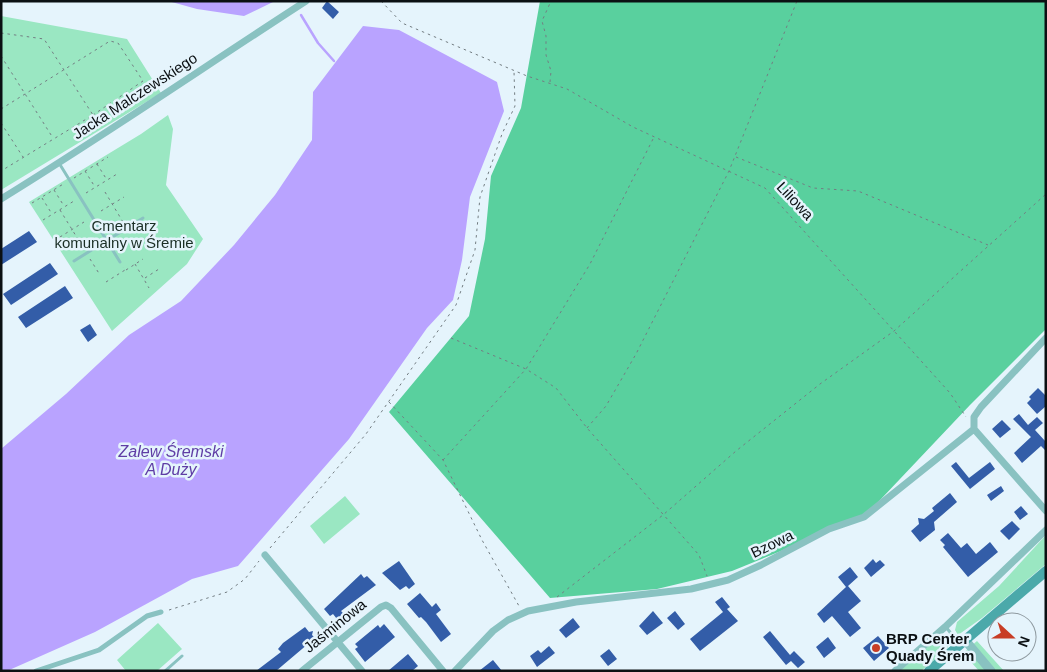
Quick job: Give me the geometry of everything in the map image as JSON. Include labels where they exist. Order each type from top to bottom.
[{"type":"main road","points":[[929,671],[1046,571]]},
{"type":"street","name":"Jacka Malczewskiego","points":[[1,198],[127,120],[306,1]]},
{"type":"street","points":[[1046,338],[981,407],[974,417],[974,429],[1046,511]]},
{"type":"street","name":"Bzowa","points":[[455,671],[494,631],[508,620],[523,613],[543,607],[691,590],[710,585],[761,565],[829,529],[864,517],[974,429]]},
{"type":"street","points":[[895,671],[945,627],[1046,530]]},
{"type":"street","points":[[265,555],[362,671]]},
{"type":"street","name":"Jaśminowa","points":[[302,671],[336,641],[386,605],[391,608],[443,671]]},
{"type":"street","points":[[36,671],[98,650],[147,616],[161,612]]},
{"type":"street","points":[[962,642],[991,671]]},
{"type":"lane","points":[[59,163],[120,262]]},
{"type":"lane","points":[[74,260],[143,218]]},
{"type":"lane","points":[[945,627],[962,642]]},
{"type":"lane","points":[[165,671],[182,656]]},
{"type":"path","name":"Liliowa","points":[[381,1],[402,23],[514,70],[567,89],[654,136],[766,188],[950,393],[974,429]]},
{"type":"path","points":[[550,83],[551,71],[546,55],[546,36],[542,21],[551,1]]},
{"type":"path","points":[[587,428],[606,406],[636,354],[730,171],[797,1]]},
{"type":"path","points":[[1,33],[44,39],[93,114]]},
{"type":"path","points":[[1,109],[110,41],[118,43],[143,81],[1,171]]},
{"type":"path","points":[[1,56],[53,139]]},
{"type":"path","points":[[161,612],[227,592],[245,579],[366,434],[456,305],[476,250],[480,197],[502,134],[515,106],[514,70]]},
{"type":"path","points":[[119,108],[150,89]]},
{"type":"path","points":[[114,100],[127,120]]},
{"type":"path","points":[[1,122],[23,158]]},
{"type":"path","points":[[443,460],[526,369],[590,264],[654,136]]},
{"type":"path","points":[[735,157],[813,188],[858,191],[989,245]]},
{"type":"path","points":[[97,164],[107,180]]},
{"type":"path","points":[[85,171],[95,188]]},
{"type":"path","points":[[54,190],[64,207]]},
{"type":"path","points":[[105,192],[127,228]]},
{"type":"path","points":[[543,607],[663,515],[736,451],[798,402],[894,330],[1046,194]]},
{"type":"path","points":[[42,197],[52,214]]},
{"type":"path","points":[[101,211],[124,197]]},
{"type":"path","points":[[60,210],[100,275]]},
{"type":"path","points":[[60,237],[84,222]]},
{"type":"path","points":[[106,282],[142,259]]},
{"type":"path","points":[[120,262],[125,270]]},
{"type":"path","points":[[135,264],[149,288]]},
{"type":"path","points":[[144,279],[159,269]]},
{"type":"path","points":[[451,338],[526,369],[556,388],[587,428],[699,555],[710,585]]},
{"type":"path","points":[[389,402],[443,460],[482,540],[523,613]]},
{"type":"green space","points":[[540,1],[1046,1],[1046,329],[970,405],[864,517],[732,571],[657,589],[550,598],[389,412],[469,316],[485,239],[491,176],[521,108]]},
{"type":"green space","points":[[1,16],[127,39],[161,93],[1,190]]},
{"type":"green space","name":"Cmentarz komunalny w Śremie","points":[[168,115],[173,129],[166,185],[203,239],[187,264],[112,331],[29,202],[141,134]]},
{"type":"green space","points":[[345,496],[360,514],[324,544],[310,526]]},
{"type":"green space","points":[[1046,535],[1046,564],[982,618],[958,635],[955,630],[957,622],[999,586]]},
{"type":"green space","points":[[158,623],[182,649],[157,671],[126,671],[117,660]]},
{"type":"green space","points":[[940,635],[950,639],[947,649],[921,671],[900,671]]},
{"type":"green space","points":[[977,641],[987,652],[987,662],[996,662],[1004,671],[979,671],[963,653]]},
{"type":"water","points":[[168,1],[289,1],[273,2],[244,16],[197,9]]},
{"type":"water","name":"Zalew Śremski A Duży","points":[[363,26],[399,30],[497,82],[504,111],[470,197],[462,260],[453,300],[427,328],[349,439],[238,566],[192,579],[95,632],[7,671],[1,671],[1,449],[66,394],[129,335],[181,301],[234,245],[275,195],[312,140],[313,92]]},
{"type":"building","points":[[327,1],[339,12],[333,19],[322,8]]},
{"type":"building","points":[[29,231],[37,242],[1,265],[1,249]]},
{"type":"building","points":[[50,263],[58,274],[11,305],[3,294]]},
{"type":"building","points":[[65,286],[73,298],[26,328],[18,317]]},
{"type":"building","points":[[90,324],[97,335],[88,342],[80,330]]},
{"type":"building","points":[[1038,388],[1046,396],[1046,406],[1037,414],[1027,403],[1031,399],[1029,397]]},
{"type":"building","points":[[1019,414],[1028,425],[1037,417],[1043,423],[1035,430],[1046,442],[1046,451],[1041,446],[1022,463],[1014,453],[1031,437],[1013,419]]},
{"type":"building","points":[[1002,420],[1011,429],[1000,438],[992,429]]},
{"type":"building","points":[[956,462],[969,478],[990,462],[995,469],[970,489],[951,466]]},
{"type":"building","points":[[1001,486],[1004,491],[991,501],[987,495]]},
{"type":"building","points":[[950,493],[957,502],[934,522],[935,530],[920,542],[911,531],[919,524],[918,518],[924,519],[934,511],[932,508]]},
{"type":"building","points":[[1021,506],[1028,514],[1020,520],[1014,512]]},
{"type":"building","points":[[1012,521],[1020,529],[1009,540],[1000,531]]},
{"type":"building","points":[[948,533],[961,548],[967,543],[976,554],[990,542],[998,552],[968,577],[943,547],[945,545],[940,540]]},
{"type":"building","points":[[873,559],[876,563],[880,560],[885,565],[871,577],[864,568]]},
{"type":"building","points":[[399,561],[415,584],[409,589],[406,586],[400,590],[382,573]]},
{"type":"building","points":[[850,567],[858,577],[848,586],[861,601],[848,612],[861,628],[850,637],[832,616],[824,623],[817,614],[846,587],[838,577]]},
{"type":"building","points":[[361,574],[364,578],[367,576],[376,585],[341,611],[344,614],[337,619],[333,614],[330,616],[324,609]]},
{"type":"building","points":[[420,593],[432,607],[436,603],[441,610],[436,614],[451,634],[441,642],[426,622],[421,617],[419,618],[407,604]]},
{"type":"building","points":[[722,597],[730,607],[727,609],[738,621],[700,651],[690,639],[723,612],[715,602]]},
{"type":"building","points":[[653,611],[663,623],[647,635],[639,626]]},
{"type":"building","points":[[675,611],[685,624],[678,630],[667,618]]},
{"type":"building","points":[[573,618],[580,627],[566,638],[559,630]]},
{"type":"building","points":[[384,624],[395,637],[365,662],[355,649],[358,647],[355,644],[378,625],[380,628]]},
{"type":"building","points":[[305,627],[309,632],[313,631],[312,635],[315,638],[276,671],[256,671],[281,652],[278,649],[283,643]]},
{"type":"building","points":[[770,631],[790,655],[794,651],[805,662],[798,668],[791,661],[786,665],[763,637]]},
{"type":"building","name":"BRP Center Quady Śrem","points":[[878,636],[889,648],[874,661],[863,648]]},
{"type":"building","points":[[828,637],[836,648],[824,658],[816,647]]},
{"type":"building","points":[[549,646],[555,653],[537,667],[530,656],[538,650],[541,653]]},
{"type":"building","points":[[609,649],[617,659],[608,666],[600,656]]},
{"type":"building","points":[[408,654],[418,666],[412,671],[388,671]]},
{"type":"building","points":[[493,660],[502,671],[479,671]]},
{"type":"waterway","points":[[301,15],[318,43],[334,61]]},
{"type":"place","name":"BRP Center Quady Śrem","points":[[876,648]]}]
